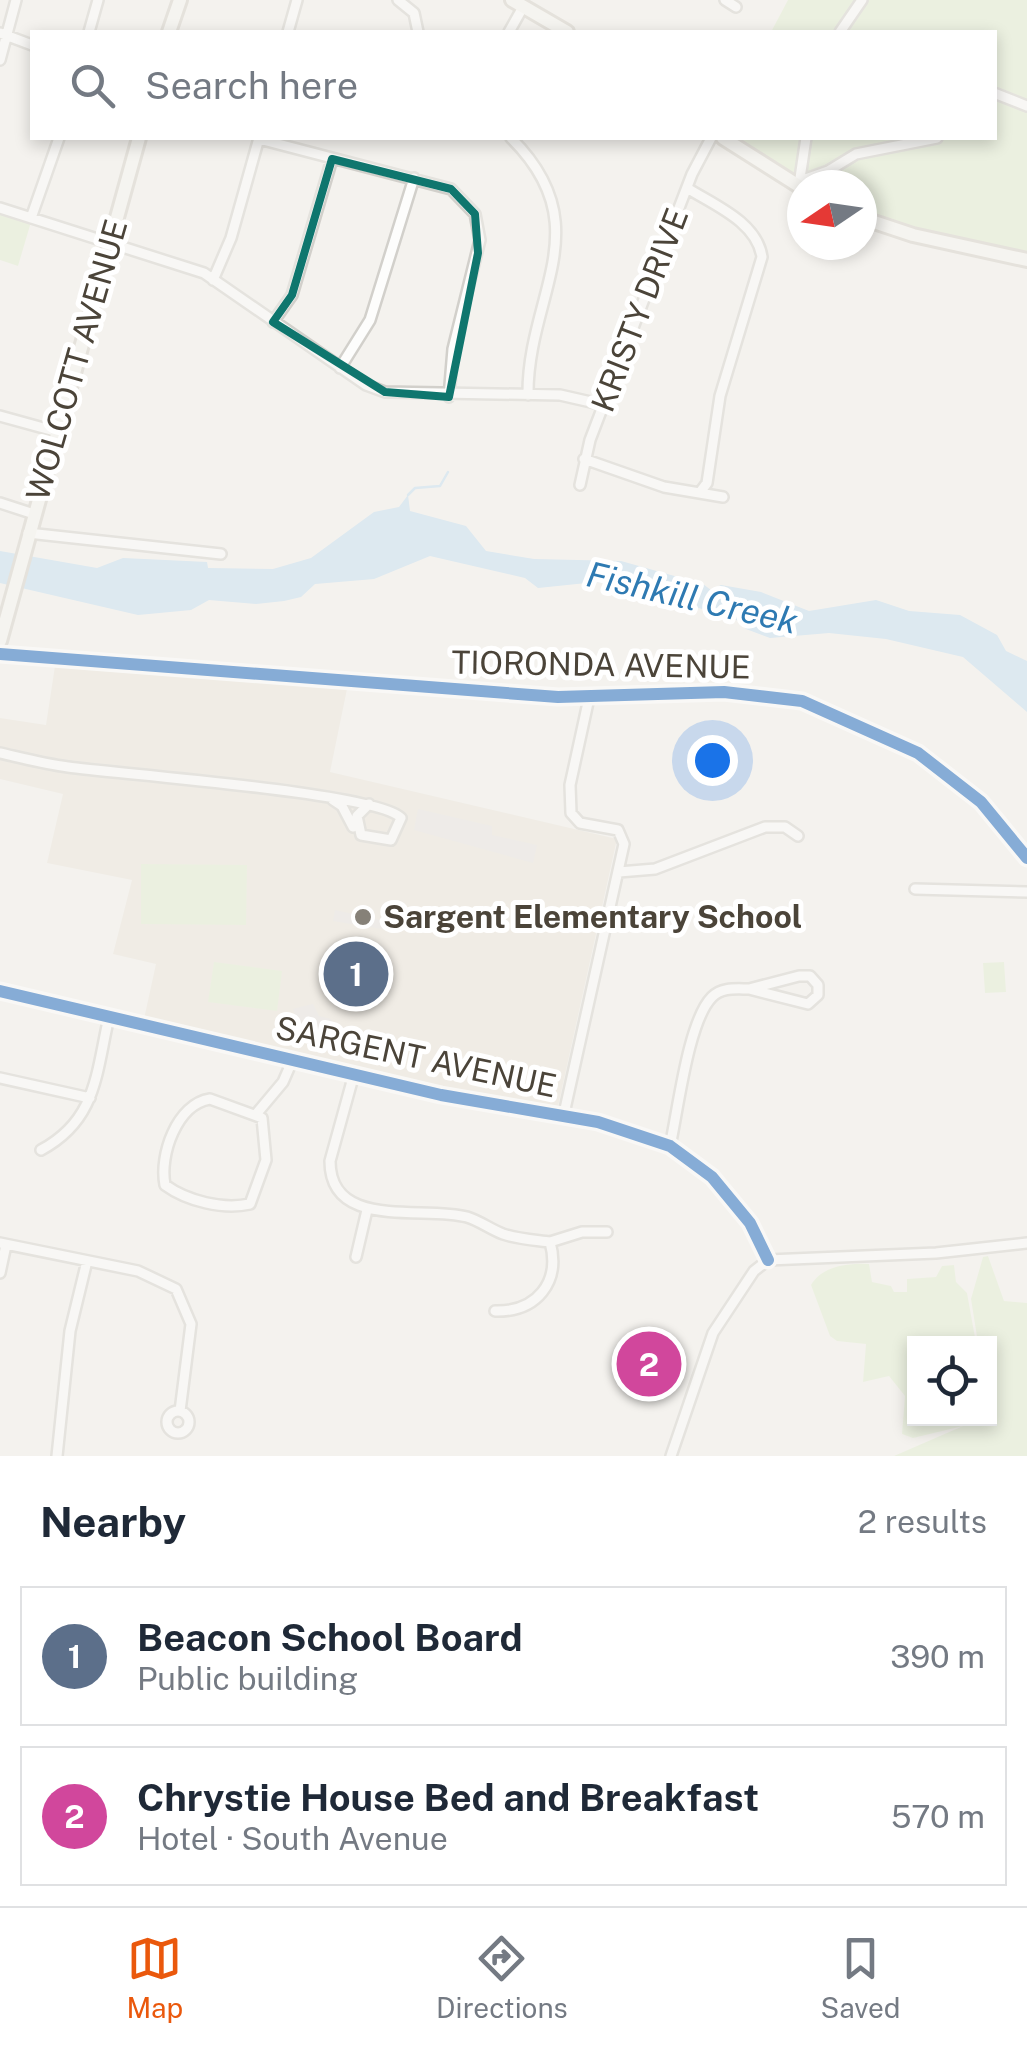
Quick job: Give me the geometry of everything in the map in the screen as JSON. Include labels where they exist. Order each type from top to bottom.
[{"type":"main road","points":[[170,30],[180,0]]},
{"type":"main road","points":[[517,3],[564,30]]},
{"type":"main road","name":"WOLCOTT AVENUE","points":[[0,641],[138,140]]},
{"type":"main road","points":[[726,140],[787,176]]},
{"type":"main road","points":[[877,223],[913,235],[1027,260]]},
{"type":"street","points":[[0,60],[16,0]]},
{"type":"street","points":[[90,30],[98,0]]},
{"type":"street","points":[[289,30],[297,0]]},
{"type":"street","points":[[398,0],[414,12],[418,30]]},
{"type":"street","points":[[725,0],[736,7]]},
{"type":"street","points":[[841,30],[862,0]]},
{"type":"street","points":[[510,30],[517,3]]},
{"type":"street","points":[[4,35],[30,44]]},
{"type":"street","points":[[997,94],[1027,106]]},
{"type":"street","points":[[31,218],[58,140]]},
{"type":"street","points":[[213,280],[231,238],[258,140]]},
{"type":"street","points":[[266,140],[414,178],[462,198],[475,214],[480,230],[452,348],[449,396]]},
{"type":"street","points":[[514,140],[543,178],[558,233],[551,282],[530,356],[528,395]]},
{"type":"street","name":"KRISTY DRIVE","points":[[580,486],[584,459],[604,405],[687,188],[711,140]]},
{"type":"street","points":[[801,170],[806,140]]},
{"type":"street","points":[[830,170],[856,154],[927,140]]},
{"type":"street","points":[[274,322],[292,295],[332,160]]},
{"type":"street","points":[[340,368],[370,320],[414,178]]},
{"type":"street","points":[[687,188],[744,226],[756,240],[762,257],[720,396],[706,483],[701,491]]},
{"type":"street","points":[[0,208],[185,264],[340,368],[385,392],[560,395],[604,405]]},
{"type":"street","points":[[0,416],[58,432]]},
{"type":"street","points":[[584,459],[664,487],[723,497]]},
{"type":"street","points":[[0,502],[34,514]]},
{"type":"street","points":[[28,536],[221,554]]},
{"type":"street","name":"TIORONDA AVENUE","points":[[0,654],[589,698],[724,692],[812,704],[918,752],[982,802],[1027,858]]},
{"type":"street","points":[[563,1118],[619,872],[622,833],[580,823],[568,802],[589,698]]},
{"type":"street","points":[[0,753],[69,767],[331,799],[369,804],[398,814],[400,824],[387,842],[361,835],[342,806],[331,799]]},
{"type":"street","points":[[361,835],[357,816],[369,804]]},
{"type":"street","points":[[619,872],[655,869],[765,827],[784,827],[798,836]]},
{"type":"street","points":[[915,889],[1027,892]]},
{"type":"street","points":[[670,1146],[694,1039],[708,1001],[724,990],[749,989],[810,976],[819,991],[814,1000],[803,1005],[749,989]]},
{"type":"street","name":"SARGENT AVENUE","points":[[0,991],[354,1074],[598,1122],[670,1146],[712,1177],[750,1223],[768,1260]]},
{"type":"street","points":[[41,1150],[70,1133],[90,1098],[109,1017]]},
{"type":"street","points":[[257,1113],[283,1082],[293,1059]]},
{"type":"street","points":[[354,1074],[330,1174],[342,1193],[367,1210],[464,1216],[504,1234],[550,1242],[582,1232],[607,1232]]},
{"type":"street","points":[[0,1078],[90,1098]]},
{"type":"street","points":[[210,1099],[257,1113],[265,1127],[266,1160],[250,1204],[224,1206],[164,1185],[163,1170],[176,1128],[193,1105],[210,1099]]},
{"type":"street","points":[[356,1257],[367,1210]]},
{"type":"street","points":[[495,1310],[524,1308],[548,1287],[554,1266],[550,1242]]},
{"type":"street","points":[[671,1456],[713,1333],[754,1271],[768,1260],[936,1253],[1027,1243]]},
{"type":"street","points":[[0,1273],[3,1244],[152,1276],[181,1296],[192,1324],[180,1411]]},
{"type":"street","points":[[57,1456],[70,1332],[87,1261]]},
{"type":"highlighted area","points":[[332,159],[451,189],[475,214],[478,253],[449,397],[385,392],[273,322],[292,295]]},
{"type":"shaded area","name":"Sargent Elementary School","points":[[55,666],[347,689],[330,772],[617,839],[557,1111],[443,1090],[144,1019],[156,964],[113,954],[132,880],[47,863],[63,794],[0,779],[0,718],[46,725]]},
{"type":"shaded area","points":[[418,809],[492,826],[492,835],[537,845],[533,863],[414,830]]},
{"type":"shaded area","points":[[335,910],[389,922],[388,930],[333,921]]},
{"type":"shaded area","points":[[313,1004],[319,1016],[331,1019],[338,1043],[309,1034],[297,1019],[293,1009]]},
{"type":"green space","points":[[788,0],[1027,0],[1027,254],[877,219],[877,170],[787,170],[787,174],[733,140],[997,140],[997,30],[772,30]]},
{"type":"green space","points":[[0,213],[31,222],[18,266],[0,260]]},
{"type":"green space","points":[[141,864],[247,865],[246,925],[141,924]]},
{"type":"green space","points":[[214,962],[282,971],[277,1011],[208,1002]]},
{"type":"green space","points":[[1004,962],[1006,992],[985,993],[983,963]]},
{"type":"green space","points":[[988,1256],[1004,1301],[1027,1303],[1027,1456],[894,1456],[963,1426],[997,1426],[997,1336],[977,1336],[971,1299],[983,1257]]},
{"type":"green space","points":[[869,1264],[872,1282],[891,1286],[894,1292],[907,1292],[907,1279],[936,1277],[942,1266],[954,1265],[956,1282],[967,1293],[975,1336],[907,1336],[907,1426],[963,1426],[913,1438],[902,1434],[905,1396],[889,1376],[863,1382],[866,1344],[837,1341],[830,1336],[811,1285],[829,1270]]},
{"type":"water","name":"Fishkill Creek","points":[[408,495],[410,511],[466,526],[486,551],[534,559],[621,561],[703,584],[711,590],[721,585],[761,592],[809,611],[876,600],[909,611],[960,615],[997,635],[1006,651],[1027,661],[1027,712],[963,657],[886,639],[829,633],[770,638],[746,629],[739,621],[634,587],[596,582],[538,588],[525,578],[430,556],[374,579],[315,584],[301,597],[284,601],[256,604],[209,600],[191,610],[138,615],[0,583],[0,551],[97,568],[123,558],[207,562],[208,568],[273,569],[311,558],[374,512],[399,507]]},
{"type":"waterway","points":[[408,495],[415,488],[440,486],[448,472]]},
{"type":"cycle path","points":[[0,654],[558,697],[724,692],[802,701],[918,753],[981,802],[1027,858]]},
{"type":"cycle path","points":[[0,991],[441,1095],[598,1122],[670,1146],[712,1177],[750,1223],[768,1260]]},
{"type":"place","name":"Sargent Elementary School","points":[[363,917]]},
{"type":"place","name":"Beacon School Board","points":[[356,974]]},
{"type":"place","name":"Chrystie House Bed and Breakfast","points":[[649,1364]]}]
